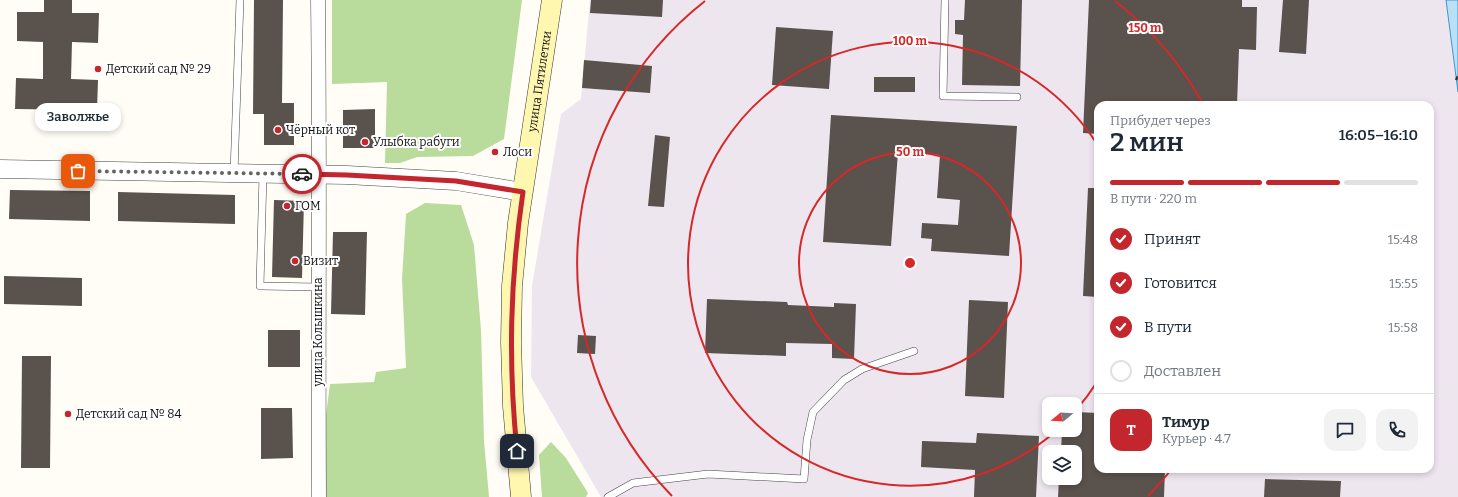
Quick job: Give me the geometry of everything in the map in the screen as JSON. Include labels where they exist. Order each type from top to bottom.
[{"type":"main road","name":"улица Пятилетки","points":[[520,497],[513,406],[511,317],[515,255],[523,192],[552,0]]},
{"type":"street","name":"улица Колышкина","points":[[318,0],[320,174],[318,287],[319,497]]},
{"type":"street","points":[[0,169],[320,174],[456,181],[523,192]]},
{"type":"lane","points":[[234,173],[240,0]]},
{"type":"lane","points":[[945,0],[944,96],[1017,97]]},
{"type":"lane","points":[[263,173],[260,286],[318,287]]},
{"type":"lane","points":[[608,497],[633,483],[708,474],[804,479],[807,440],[813,412],[844,380],[862,369],[914,351]]},
{"type":"path","points":[[1456,80],[1458,76]]},
{"type":"shaded area","points":[[590,0],[1446,0],[1458,92],[1458,497],[601,497],[531,377],[532,286],[561,114],[581,99]]},
{"type":"green space","points":[[332,0],[522,0],[504,139],[473,156],[417,157],[400,163],[385,163],[387,82],[332,84]]},
{"type":"green space","points":[[425,203],[461,205],[474,245],[481,330],[484,441],[489,497],[325,497],[325,423],[330,384],[374,382],[376,372],[406,368],[402,279],[406,214]]},
{"type":"green space","points":[[551,442],[566,458],[588,493],[586,497],[542,497],[539,455]]},
{"type":"water","points":[[1446,0],[1458,0],[1458,92]]},
{"type":"building","points":[[44,0],[72,0],[72,13],[99,13],[98,43],[72,42],[71,79],[98,80],[97,110],[15,109],[16,78],[43,79],[43,42],[17,41],[17,12],[44,12]]},
{"type":"building","points":[[254,0],[283,0],[282,103],[294,103],[294,145],[264,145],[264,114],[253,114]]},
{"type":"building","points":[[591,0],[663,0],[662,17],[590,13]]},
{"type":"building","points":[[965,0],[1022,0],[1020,86],[962,85],[963,35],[955,34],[955,20],[964,20]]},
{"type":"building","points":[[1089,0],[1242,0],[1242,7],[1257,7],[1256,50],[1239,49],[1237,101],[1094,101],[1094,134],[1083,133]]},
{"type":"building","points":[[1283,0],[1309,0],[1306,54],[1279,52]]},
{"type":"building","points":[[776,27],[833,31],[829,89],[772,85]]},
{"type":"building","points":[[584,60],[652,66],[650,93],[582,88]]},
{"type":"building","points":[[874,77],[915,77],[915,92],[874,92]]},
{"type":"building","points":[[375,109],[375,148],[343,148],[343,110]]},
{"type":"building","points":[[831,115],[1017,126],[1009,256],[931,251],[932,239],[921,238],[922,223],[958,225],[960,200],[937,198],[940,155],[898,152],[891,246],[823,242]]},
{"type":"building","points":[[655,135],[670,137],[664,207],[648,206]]},
{"type":"building","points":[[1088,188],[1094,188],[1094,297],[1083,296]]},
{"type":"building","points":[[10,190],[90,191],[90,221],[9,219]]},
{"type":"building","points":[[118,192],[235,195],[235,224],[118,221]]},
{"type":"building","points":[[274,200],[304,201],[302,278],[272,277]]},
{"type":"building","points":[[333,232],[367,232],[365,315],[331,314]]},
{"type":"building","points":[[4,276],[82,278],[82,306],[4,304]]},
{"type":"building","points":[[707,299],[787,302],[788,305],[834,307],[834,303],[856,304],[854,359],[832,358],[832,344],[786,343],[786,356],[705,353]]},
{"type":"building","points":[[969,300],[1008,302],[1004,398],[965,396]]},
{"type":"building","points":[[268,330],[300,330],[300,367],[268,367]]},
{"type":"building","points":[[578,335],[596,336],[595,354],[577,353]]},
{"type":"building","points":[[22,356],[51,356],[50,468],[21,468]]},
{"type":"building","points":[[261,408],[292,408],[293,458],[261,459]]},
{"type":"building","points":[[1082,412],[1094,413],[1094,473],[1165,473],[1164,497],[1058,497],[1059,485],[1082,485],[1082,445],[1061,445],[1062,437],[1082,437]]},
{"type":"building","points":[[977,433],[1039,436],[1036,497],[974,497],[975,470],[921,467],[922,441],[976,443]]},
{"type":"building","points":[[1265,479],[1341,481],[1340,497],[1264,497]]},
{"type":"way so far","points":[[78,171],[302,174]]},
{"type":"place","name":"Детский сад № 29","points":[[98,69]]},
{"type":"place","name":"Чёрный кот","points":[[278,130]]},
{"type":"place","name":"Улыбка рабуги","points":[[365,142]]},
{"type":"place","name":"Лоси","points":[[495,152]]},
{"type":"place","name":"Заволжье","points":[[78,171]]},
{"type":"place","name":"ГОМ","points":[[287,206]]},
{"type":"place","name":"Визит","points":[[295,261]]},
{"type":"place","name":"Детский сад № 84","points":[[68,414]]},
{"type":"route","points":[[302,174],[456,181],[523,192],[518,223],[512,286],[511,317],[513,406],[517,451]]}]
